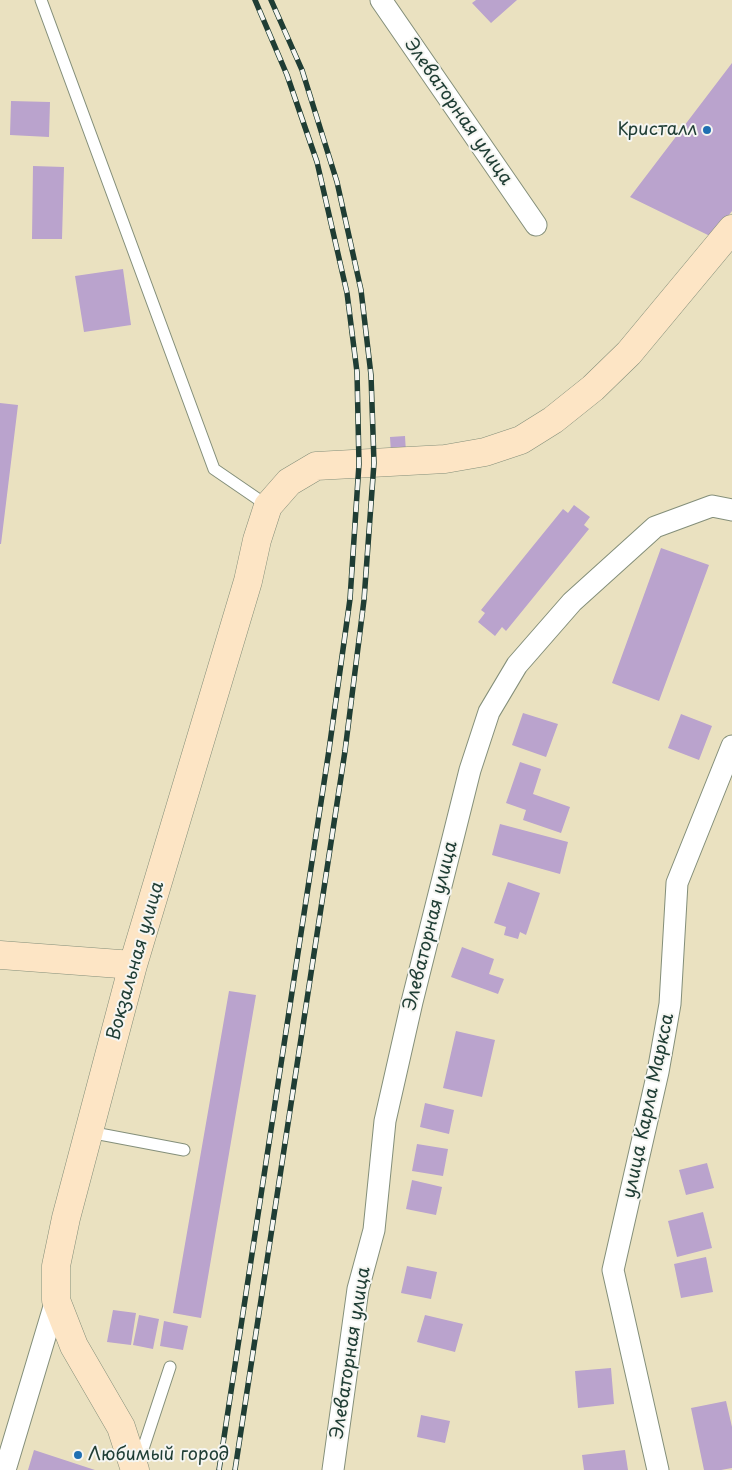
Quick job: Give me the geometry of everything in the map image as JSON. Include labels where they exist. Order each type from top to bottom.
[{"type":"street","name":"Элеваторная улица","points":[[381,0],[536,225]]},
{"type":"street","name":"Вокзальная улица","points":[[136,1470],[121,1427],[74,1346],[56,1300],[56,1266],[66,1218],[133,965],[248,581],[257,540],[268,506],[289,482],[316,466],[445,459],[485,452],[521,440],[553,420],[593,388],[617,365],[732,229]]},
{"type":"street","name":"Элеваторная улица","points":[[333,1470],[358,1289],[374,1230],[385,1121],[412,1002],[470,770],[489,712],[517,664],[572,602],[655,527],[712,506],[732,510]]},
{"type":"street","name":"улица Карла Маркса","points":[[658,1470],[614,1270],[658,1072],[670,1004],[677,883],[732,746]]},
{"type":"street","points":[[0,955],[133,965]]},
{"type":"street","points":[[4,1470],[56,1300]]},
{"type":"lane","points":[[41,0],[214,469],[268,506]]},
{"type":"lane","points":[[89,1132],[184,1150]]},
{"type":"lane","points":[[136,1470],[170,1367]]},
{"type":"building","points":[[476,0],[517,0],[491,23],[472,3]]},
{"type":"building","name":"Кристалл","points":[[732,63],[732,211],[712,237],[630,197]]},
{"type":"building","points":[[11,101],[50,102],[49,137],[10,135]]},
{"type":"building","points":[[33,166],[64,167],[62,239],[32,239]]},
{"type":"building","points":[[123,269],[131,325],[84,332],[75,276]]},
{"type":"building","points":[[0,403],[18,405],[1,544],[0,544]]},
{"type":"building","points":[[405,436],[406,453],[391,453],[390,437]]},
{"type":"building","points":[[574,505],[590,517],[584,525],[589,529],[506,631],[502,627],[495,636],[478,622],[485,613],[481,610],[563,509],[568,513]]},
{"type":"building","points":[[661,548],[709,565],[659,701],[612,683]]},
{"type":"building","points":[[523,713],[558,724],[546,757],[512,745]]},
{"type":"building","points":[[681,714],[712,726],[699,760],[668,748]]},
{"type":"building","points":[[520,762],[541,769],[533,794],[570,807],[561,833],[523,820],[526,810],[506,803]]},
{"type":"building","points":[[500,824],[568,842],[560,874],[492,855]]},
{"type":"building","points":[[508,882],[540,893],[526,935],[520,932],[518,939],[504,935],[506,927],[494,923]]},
{"type":"building","points":[[462,947],[494,959],[489,974],[504,979],[498,994],[451,977]]},
{"type":"building","points":[[229,991],[256,995],[201,1318],[173,1313]]},
{"type":"building","points":[[456,1031],[495,1040],[482,1097],[443,1088]]},
{"type":"building","points":[[425,1103],[454,1110],[449,1134],[420,1127]]},
{"type":"building","points":[[417,1144],[448,1149],[443,1176],[412,1171]]},
{"type":"building","points":[[707,1163],[714,1188],[686,1195],[679,1170]]},
{"type":"building","points":[[412,1180],[442,1187],[436,1215],[406,1209]]},
{"type":"building","points":[[703,1212],[712,1248],[677,1257],[668,1221]]},
{"type":"building","points":[[706,1257],[713,1292],[681,1298],[674,1264]]},
{"type":"building","points":[[407,1266],[437,1272],[431,1299],[401,1293]]},
{"type":"building","points":[[113,1310],[136,1313],[131,1345],[107,1342]]},
{"type":"building","points":[[139,1315],[159,1319],[153,1349],[133,1345]]},
{"type":"building","points":[[425,1315],[463,1324],[455,1352],[417,1342]]},
{"type":"building","points":[[164,1321],[188,1326],[183,1350],[160,1346]]},
{"type":"building","points":[[611,1368],[614,1404],[578,1408],[575,1371]]},
{"type":"building","points":[[726,1401],[732,1427],[732,1468],[704,1470],[691,1408]]},
{"type":"building","points":[[421,1415],[450,1421],[445,1443],[417,1437]]},
{"type":"building","points":[[34,1450],[95,1470],[28,1470]]},
{"type":"building","points":[[625,1450],[628,1470],[584,1470],[582,1455]]},
{"type":"railway","points":[[219,1470],[329,750],[350,599],[359,464],[357,372],[347,293],[317,162],[287,75],[255,0]]},
{"type":"railway","points":[[235,1470],[345,751],[364,600],[374,463],[371,375],[361,290],[337,182],[302,70],[271,0]]},
{"type":"place","name":"Кристалл","points":[[707,130]]},
{"type":"place","name":"Любимый город","points":[[78,1455]]}]
